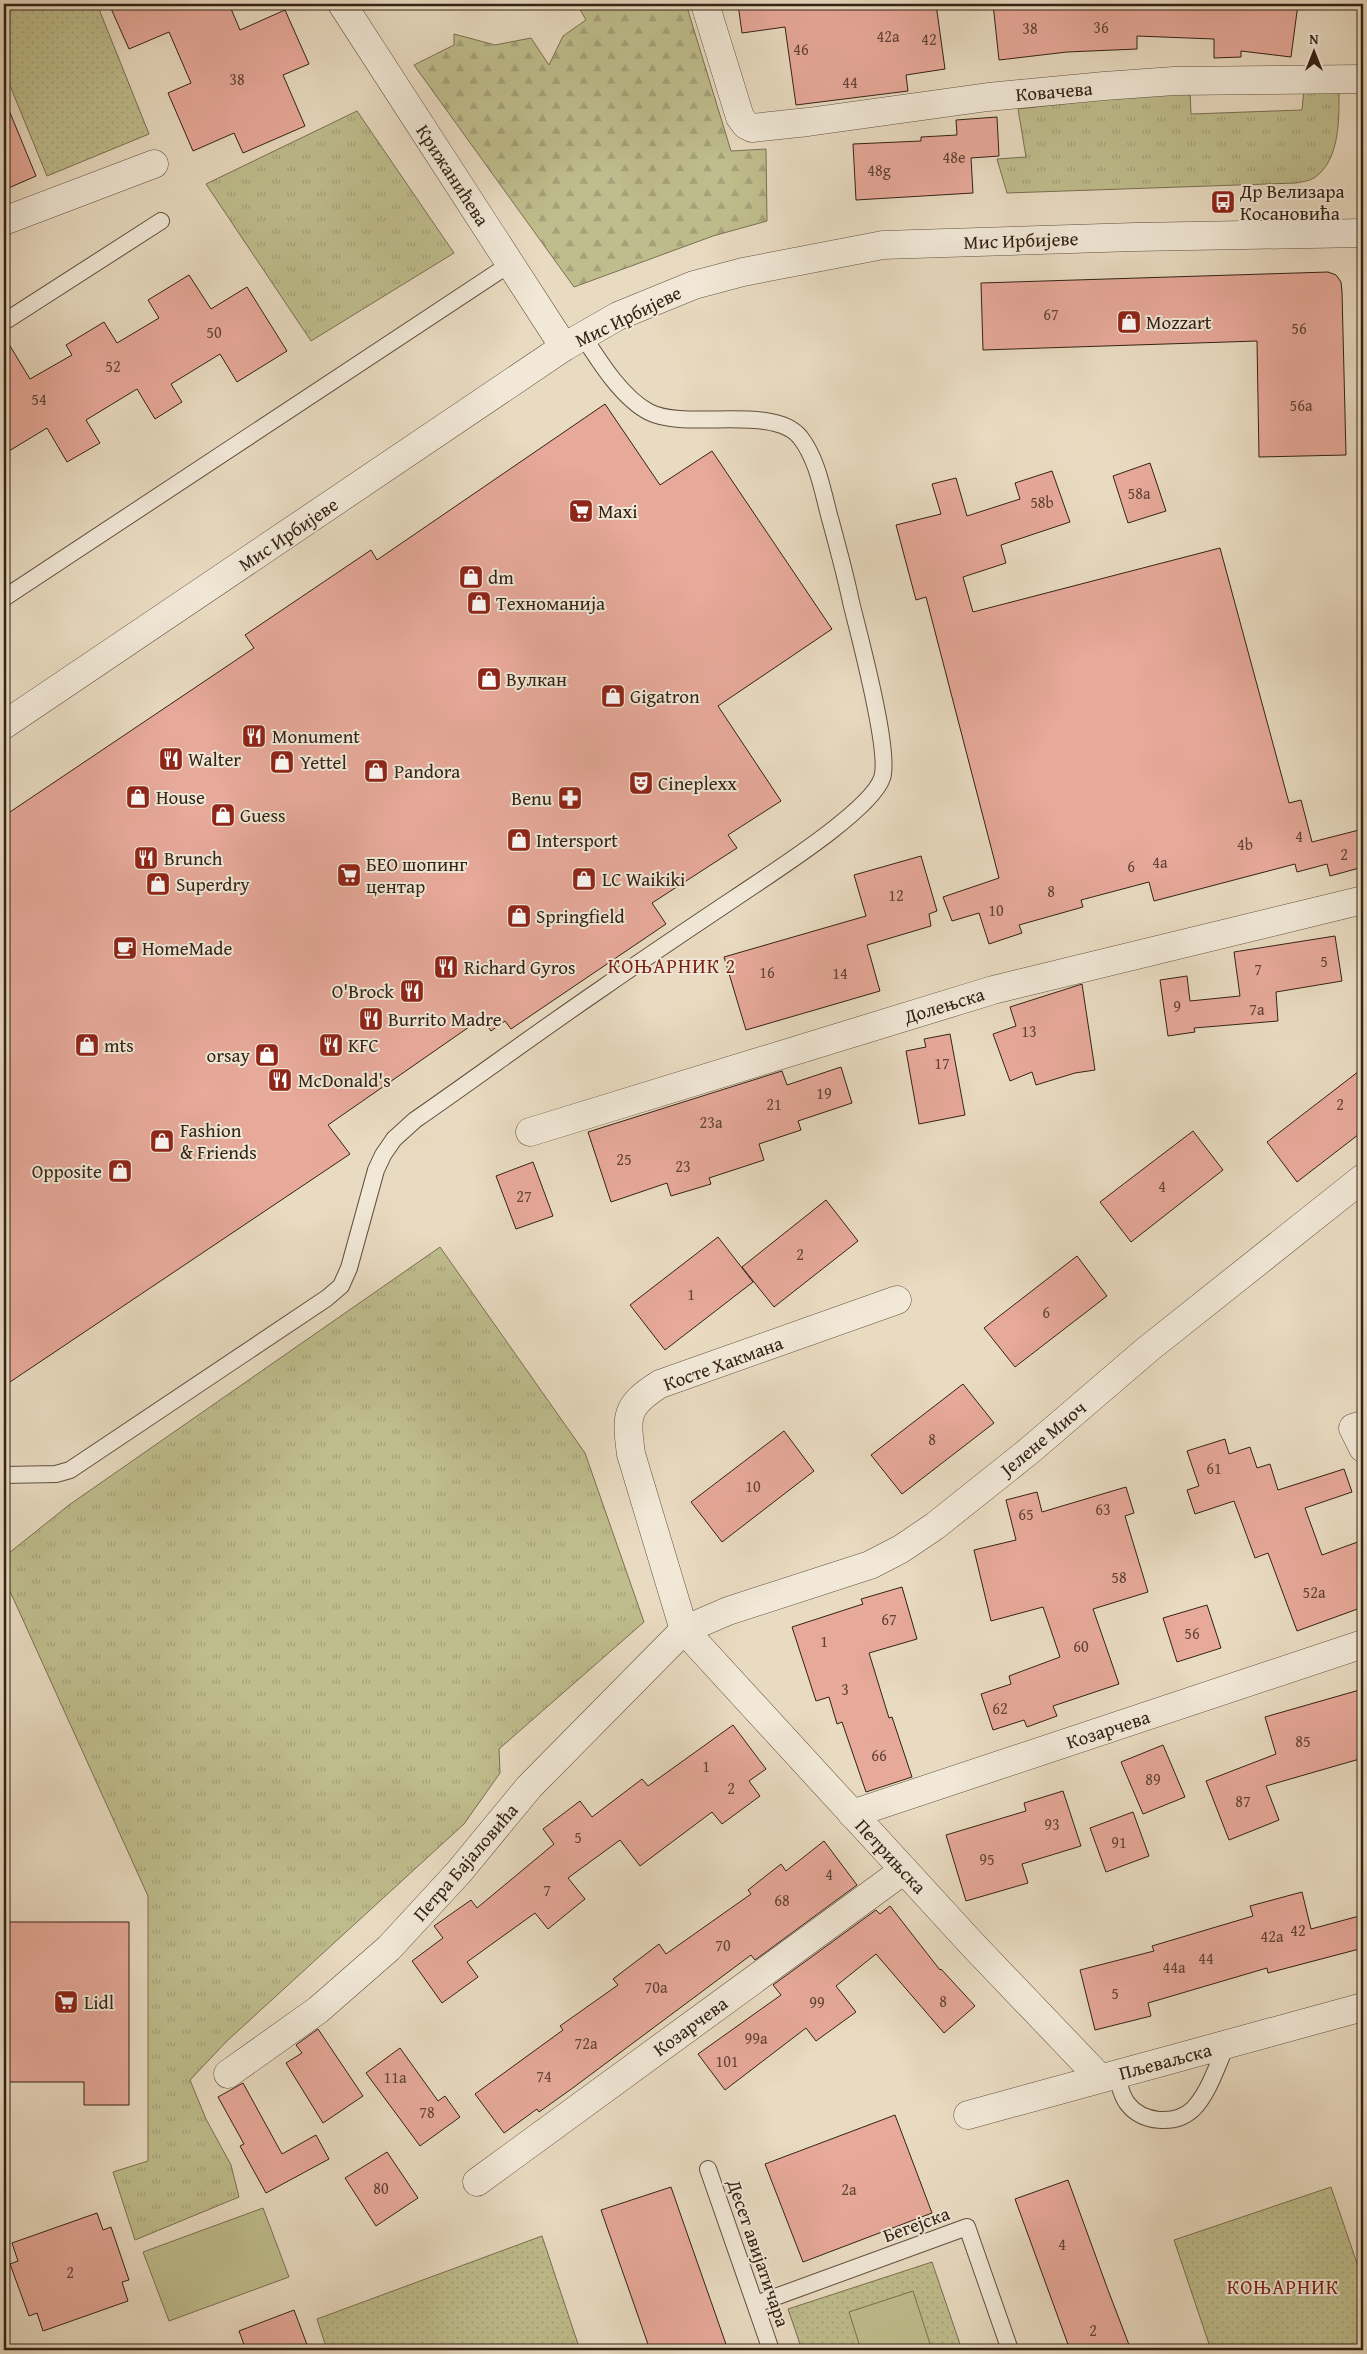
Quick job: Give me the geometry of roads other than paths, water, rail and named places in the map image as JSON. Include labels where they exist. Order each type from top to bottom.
[{"type":"street","name":"Крижанићева","points":[[342,4],[510,264],[573,342]]},
{"type":"street","name":"Ковачева","points":[[705,4],[740,117],[746,126],[760,128],[988,97],[1104,86],[1174,81],[1363,79]]},
{"type":"street","points":[[4,221],[154,164]]},
{"type":"street","name":"Мис Ирбијеве","points":[[4,725],[573,342],[618,316],[694,285],[743,272],[883,246],[1106,238],[1363,233]]},
{"type":"street","name":"Долењска","points":[[530,1132],[993,990],[1363,900]]},
{"type":"street","name":"Јелене Миоч","points":[[684,1630],[728,1611],[870,1565],[928,1531],[1028,1451],[1148,1349],[1363,1178]]},
{"type":"street","name":"Косте Хакмана","points":[[684,1630],[631,1454],[628,1428],[629,1413],[645,1393],[660,1384],[897,1300]]},
{"type":"street","points":[[1363,1425],[1353,1428],[1363,1448]]},
{"type":"street","name":"Петрињска","points":[[684,1630],[904,1870],[1108,2076]]},
{"type":"street","name":"Петра Бајаловића","points":[[228,2074],[318,2010],[389,1948],[459,1872],[529,1787],[684,1630]]},
{"type":"street","name":"Козарчева","points":[[852,1814],[1363,1644]]},
{"type":"street","name":"Козарчева","points":[[477,2182],[904,1870]]},
{"type":"street","name":"Пљеваљска","points":[[968,2116],[1363,2007]]},
{"type":"lane","points":[[4,322],[161,221]]},
{"type":"lane","points":[[4,598],[510,264]]},
{"type":"lane","points":[[4,1475],[56,1474],[70,1470],[326,1298],[341,1286],[349,1268],[376,1170],[394,1139],[415,1120],[835,828],[875,792],[882,779],[884,766],[881,738],[846,577],[817,468],[807,447],[797,434],[782,425],[732,419],[657,416],[645,410],[620,387],[603,367],[573,342]]},
{"type":"lane","points":[[1108,2076],[1127,2103],[1142,2116],[1157,2120],[1176,2120],[1192,2110],[1202,2097],[1227,2044]]},
{"type":"lane","name":"Десет авијатичара","points":[[708,2168],[771,2350]]},
{"type":"lane","name":"Бегејска","points":[[756,2304],[967,2227],[1010,2350]]},
{"type":"place","name":"Др Велизара Косановића","points":[[1223,202]]},
{"type":"place","name":"Mozzart","points":[[1129,322]]},
{"type":"place","name":"Maxi","points":[[581,511]]},
{"type":"place","name":"dm","points":[[471,577]]},
{"type":"place","name":"Техноманија","points":[[479,603]]},
{"type":"place","name":"Вулкан","points":[[489,679]]},
{"type":"place","name":"Gigatron","points":[[613,696]]},
{"type":"place","name":"Monument","points":[[254,736]]},
{"type":"place","name":"Walter","points":[[171,759]]},
{"type":"place","name":"Yettel","points":[[282,762]]},
{"type":"place","name":"Pandora","points":[[376,771]]},
{"type":"place","name":"Cineplexx","points":[[641,783]]},
{"type":"place","name":"House","points":[[138,797]]},
{"type":"place","name":"Benu","points":[[570,798]]},
{"type":"place","name":"Guess","points":[[223,815]]},
{"type":"place","name":"Intersport","points":[[519,840]]},
{"type":"place","name":"Brunch","points":[[146,858]]},
{"type":"place","name":"БЕО шопинг центар","points":[[349,875]]},
{"type":"place","name":"LC Waikiki","points":[[584,879]]},
{"type":"place","name":"Superdry","points":[[158,884]]},
{"type":"place","name":"Springfield","points":[[519,916]]},
{"type":"place","name":"HomeMade","points":[[125,948]]},
{"type":"place","name":"Richard Gyros","points":[[446,967]]},
{"type":"place","name":"O'Brock","points":[[412,991]]},
{"type":"place","name":"Burrito Madre","points":[[371,1019]]},
{"type":"place","name":"mts","points":[[87,1045]]},
{"type":"place","name":"KFC","points":[[331,1045]]},
{"type":"place","name":"orsay","points":[[267,1055]]},
{"type":"place","name":"McDonald's","points":[[280,1080]]},
{"type":"place","name":"Fashion & Friends","points":[[162,1141]]},
{"type":"place","name":"Opposite","points":[[120,1171]]},
{"type":"place","name":"Lidl","points":[[66,2002]]},
{"type":"district","name":"КОЊАРНИК 2","points":[[672,966]]},
{"type":"district","name":"КОЊАРНИК","points":[[1283,2287]]}]
